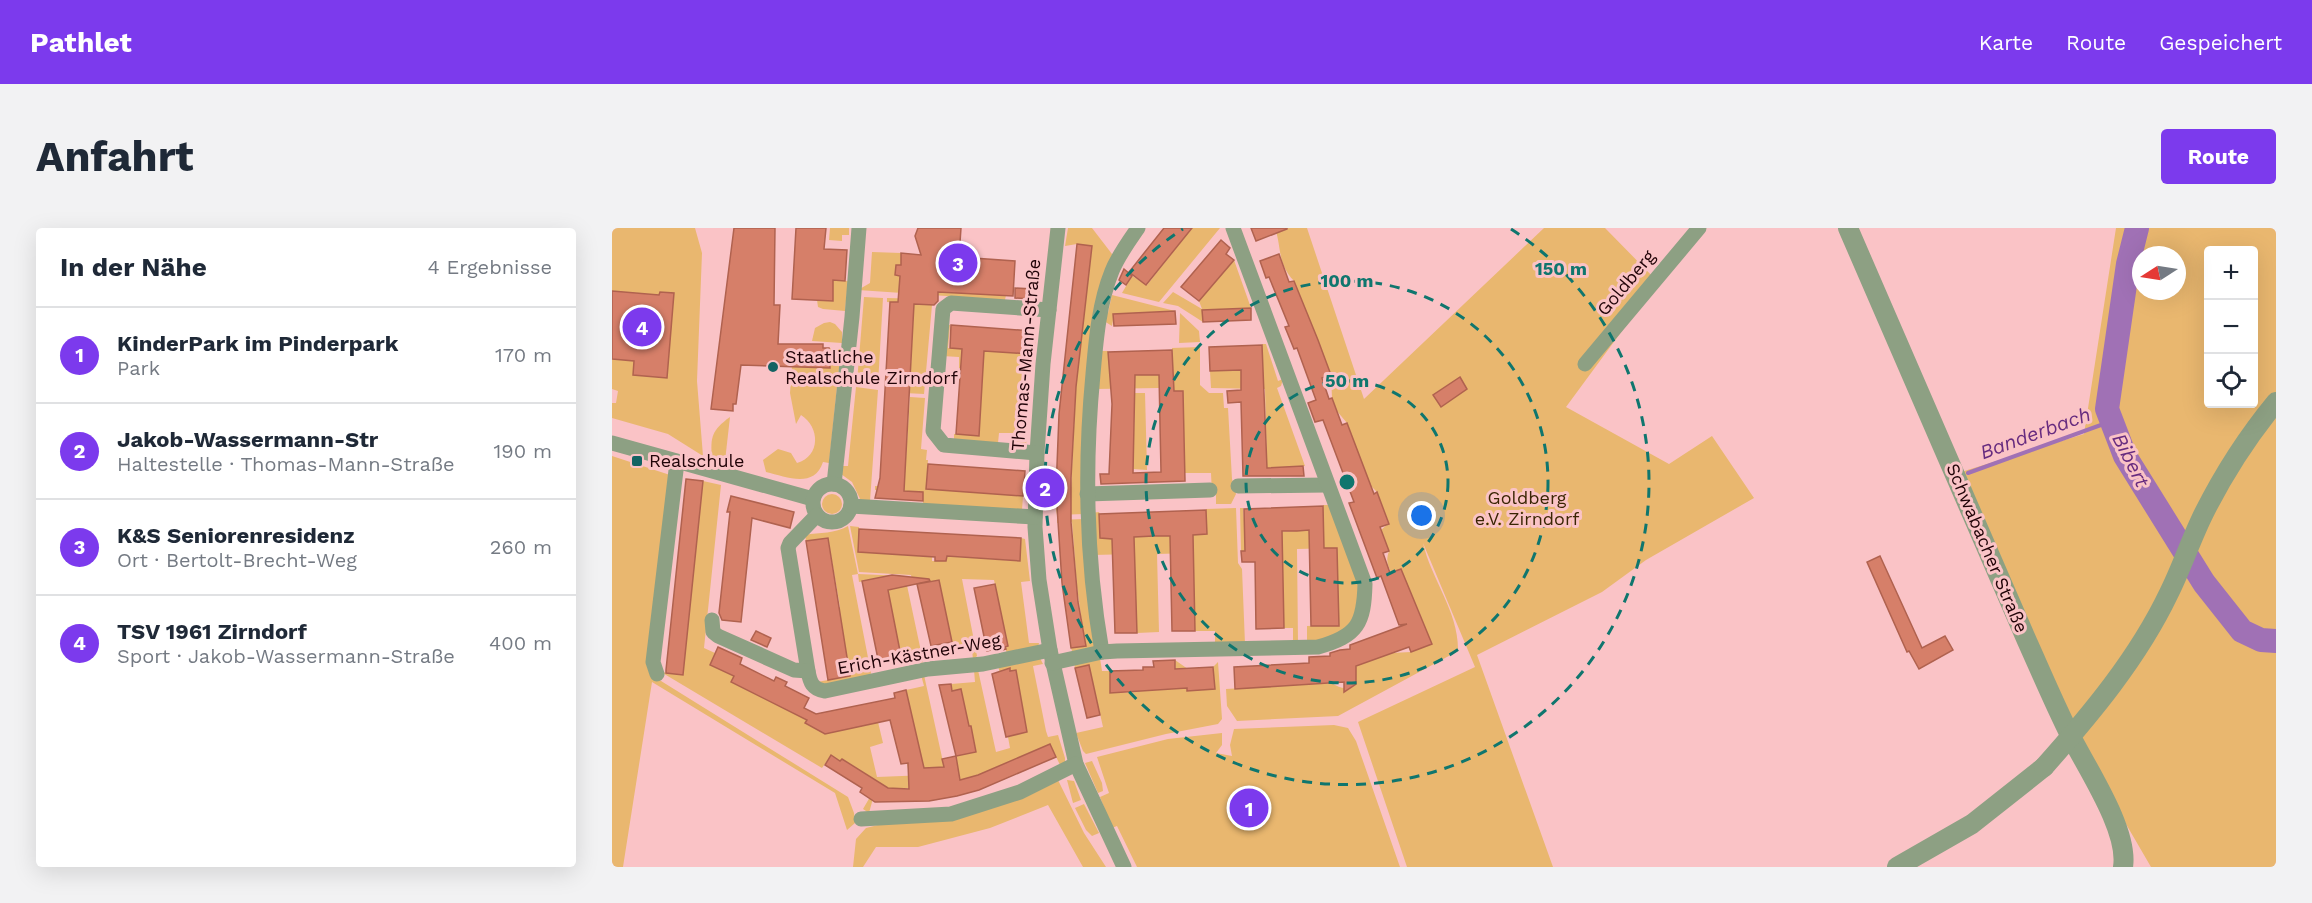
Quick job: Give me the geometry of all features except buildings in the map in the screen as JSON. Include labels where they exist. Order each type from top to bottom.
[{"type":"street","points":[[834,484],[851,336],[859,228]]},
{"type":"street","name":"Thomas-Mann-Straße","points":[[1058,228],[1042,364],[1037,453],[1035,517],[1039,580],[1051,656],[1076,764],[1124,867]]},
{"type":"street","points":[[1102,652],[1091,583],[1087,494],[1089,420],[1098,333],[1112,271],[1138,228]]},
{"type":"street","points":[[1051,656],[1102,652],[1318,647],[1338,642],[1359,623],[1365,608],[1365,584],[1233,228]]},
{"type":"street","name":"Goldberg","points":[[1585,364],[1699,228]]},
{"type":"street","name":"Schwabacher Straße","points":[[1848,228],[2046,684],[2115,824],[2122,846],[2123,867]]},
{"type":"street","points":[[1037,453],[944,446],[933,431],[938,364],[943,309],[951,303],[1049,310]]},
{"type":"street","points":[[1897,867],[1972,824],[2043,767],[2078,729],[2131,660],[2169,594],[2203,515],[2224,475],[2276,402]]},
{"type":"street","points":[[612,443],[813,499]]},
{"type":"street","points":[[657,674],[653,662],[677,462]]},
{"type":"street","points":[[834,484],[843,488],[849,495],[851,506],[848,514],[833,523],[824,521],[817,515],[813,508],[813,499],[817,491],[834,484]]},
{"type":"street","points":[[1238,486],[1327,485]]},
{"type":"street","points":[[1087,494],[1210,490]]},
{"type":"street","points":[[851,506],[1035,517]]},
{"type":"street","name":"Erich-Kästner-Weg","points":[[817,515],[788,548],[808,670],[813,687],[825,691],[928,669],[1051,656]]},
{"type":"street","points":[[712,620],[713,632],[718,636],[794,670],[808,670]]},
{"type":"street","points":[[861,819],[951,814],[1020,792],[1076,764]]},
{"type":"green space","points":[[612,228],[695,228],[702,253],[697,381],[703,456],[668,434],[612,418],[612,403],[616,403],[618,391],[612,389]]},
{"type":"green space","points":[[830,228],[849,228],[849,235],[842,235],[842,241],[829,240]]},
{"type":"green space","points":[[1068,228],[1092,228],[1112,254],[1084,514],[1057,515],[1056,509],[1070,509],[1076,387],[1092,246],[1077,244],[1065,246]]},
{"type":"green space","points":[[1192,228],[1220,228],[1159,302],[1122,293],[1132,276],[1147,285]]},
{"type":"green space","name":"Goldberg e.V. Zirndorf","points":[[1275,228],[1307,228],[1364,399],[1544,228],[1605,228],[1658,282],[1566,407],[1669,464],[1712,436],[1754,498],[1646,560],[1602,592],[1477,655],[1553,867],[1407,867],[1358,722],[1475,667],[1423,543],[1454,623],[1458,651],[1338,716],[1237,721],[1227,706],[1226,689],[1331,683],[1349,688],[1356,684],[1356,665],[1391,653],[1411,652],[1431,644],[1418,609],[1408,605],[1410,592],[1401,569],[1391,572],[1389,567],[1387,559],[1389,551],[1381,530],[1389,523],[1377,492],[1370,485],[1347,423],[1336,410],[1332,398],[1331,375],[1294,281],[1282,262]]},
{"type":"green space","points":[[2116,228],[2276,228],[2276,867],[2151,867],[2055,702],[1961,472],[2084,434]]},
{"type":"green space","points":[[872,252],[901,253],[901,265],[896,265],[895,275],[900,276],[899,289],[1006,295],[1005,300],[858,290],[870,283]]},
{"type":"green space","points":[[1234,260],[1251,308],[1203,310],[1203,322],[1178,306],[1163,303],[1173,292],[1202,309],[1199,301]]},
{"type":"green space","points":[[833,280],[848,281],[845,311],[818,307],[817,300],[832,301]]},
{"type":"green space","points":[[1112,295],[1175,311],[1114,314],[1112,326],[1104,321]]},
{"type":"green space","points":[[864,297],[883,298],[878,384],[857,382]]},
{"type":"green space","points":[[887,298],[926,299],[926,305],[932,305],[924,394],[885,392],[886,384],[910,385],[914,304],[887,302]]},
{"type":"green space","points":[[1180,313],[1199,331],[1200,342],[1179,343]]},
{"type":"green space","points":[[830,322],[842,332],[842,343],[812,341],[815,328]]},
{"type":"green space","points":[[945,325],[950,325],[948,348],[1031,354],[1032,335],[1036,335],[1033,369],[1023,368],[1018,435],[1027,436],[1026,445],[1016,444],[1016,433],[999,433],[998,443],[954,441],[954,434],[979,435],[983,370],[959,368],[959,357],[942,356]]},
{"type":"green space","points":[[1262,344],[1266,344],[1278,381],[1283,379],[1281,386],[1277,388],[1305,466],[1267,468],[1265,389],[1211,388],[1210,371],[1263,369]]},
{"type":"green space","points":[[1200,347],[1200,385],[1209,393],[1223,393],[1224,408],[1228,408],[1232,479],[1236,494],[1231,504],[1216,504],[1216,494],[1212,494],[1211,473],[1185,473],[1183,391],[1159,392],[1159,388],[1095,389],[1099,351],[1108,351],[1110,376],[1173,374],[1172,348]]},
{"type":"green space","points":[[829,348],[841,349],[829,463],[823,462],[813,476],[807,478],[791,478],[766,472],[763,460],[778,449],[791,453],[797,463],[805,459],[814,448],[814,434],[807,420],[801,415],[796,424],[790,393],[792,366],[829,368]]},
{"type":"green space","points":[[856,387],[878,390],[870,501],[861,501],[852,482],[841,474],[842,466],[848,466]]},
{"type":"green space","points":[[1135,393],[1145,393],[1147,470],[1133,469]]},
{"type":"green space","points":[[910,397],[925,398],[921,449],[927,450],[926,489],[1023,496],[1022,510],[923,504],[923,492],[875,490],[875,486],[904,487]]},
{"type":"green space","points":[[730,417],[725,461],[712,458],[712,439],[719,426]]},
{"type":"green space","points":[[612,456],[670,475],[653,676],[848,797],[855,823],[847,830],[835,793],[652,682],[623,867],[612,867]]},
{"type":"green space","points":[[703,481],[721,485],[704,648],[715,653],[710,665],[734,676],[731,682],[807,720],[805,723],[810,726],[819,713],[823,734],[878,722],[883,743],[870,747],[877,777],[927,775],[927,768],[908,769],[907,763],[921,759],[906,690],[924,686],[921,675],[924,675],[945,771],[958,769],[956,756],[976,751],[971,726],[960,728],[951,684],[975,682],[974,670],[978,670],[996,752],[1010,748],[1008,737],[1027,732],[1016,670],[1000,673],[998,666],[1040,658],[1043,664],[1033,666],[1046,731],[1048,737],[1058,735],[1065,763],[1060,765],[1050,744],[965,779],[926,786],[872,789],[869,813],[863,809],[870,797],[842,759],[840,761],[831,755],[822,768],[661,672],[683,675]]},
{"type":"green space","points":[[832,494],[839,497],[842,504],[839,511],[832,514],[825,511],[822,504],[825,497]]},
{"type":"green space","points":[[1323,505],[1331,505],[1360,584],[1353,624],[1336,638],[1307,642],[1307,626],[1339,625],[1337,548],[1297,549],[1298,643],[1293,643],[1293,628],[1284,628],[1282,550],[1241,551],[1240,508],[1243,508],[1245,533],[1323,530]]},
{"type":"green space","points":[[1236,508],[1238,563],[1242,569],[1245,644],[1215,645],[1215,631],[1195,631],[1193,553],[1157,554],[1159,632],[1137,633],[1134,554],[1093,555],[1091,513],[1099,512],[1111,538],[1206,534],[1206,509]]},
{"type":"green space","points":[[1084,519],[1096,639],[1093,650],[1073,654],[1071,648],[1085,645],[1077,587],[1072,522],[1057,523],[1057,520]]},
{"type":"green space","points":[[848,526],[858,574],[852,575],[871,673],[869,677],[829,685],[817,682],[850,676],[840,614],[826,610],[840,607],[828,538],[806,541],[805,535],[833,532]]},
{"type":"green space","points":[[850,526],[859,527],[859,552],[932,557],[932,561],[946,561],[947,556],[1019,561],[1021,538],[1025,539],[1030,581],[1021,582],[1029,643],[1039,643],[1038,647],[1007,654],[1005,647],[1008,646],[994,580],[962,579],[977,656],[973,660],[972,649],[946,652],[957,647],[956,641],[952,642],[946,615],[925,620],[923,610],[944,606],[939,580],[913,585],[911,575],[859,572]]},
{"type":"green space","points":[[858,574],[905,576],[923,661],[921,665],[918,655],[892,661],[890,653],[900,651],[885,577],[859,582]]},
{"type":"green space","points":[[1100,658],[1102,671],[1110,671],[1111,693],[1138,692],[1144,679],[1176,681],[1175,660],[1215,688],[1213,667],[1218,662],[1222,719],[1218,724],[1086,754],[1076,733],[1103,727],[1089,665],[1075,668],[1074,663]]},
{"type":"green space","points":[[1334,725],[1348,728],[1356,741],[1400,867],[1137,867],[1117,826],[1112,828],[1100,797],[1109,793],[1097,757],[1168,739],[1222,733],[1222,745],[1216,753],[1232,756],[1230,745],[1234,729]]},
{"type":"green space","points":[[1092,761],[1102,783],[1103,791],[1098,793],[1085,763]]},
{"type":"green space","points":[[1058,780],[1084,833],[1106,867],[1083,867],[1048,805],[990,828],[918,847],[876,847],[863,867],[853,867],[856,839],[866,828]]},
{"type":"green space","points":[[1067,780],[1074,781],[1081,800],[1073,803]]},
{"type":"green space","points":[[1084,804],[1099,833],[1092,836],[1086,830],[1075,808]]},
{"type":"waterway","name":"Bibert","points":[[2137,228],[2128,264],[2107,409],[2125,456],[2204,583],[2242,631],[2261,640],[2276,641]]},
{"type":"waterway","name":"Banderbach","points":[[1968,473],[2112,421]]},
{"type":"place","name":"K&S Seniorenresidenz","points":[[958,263]]},
{"type":"place","name":"TSV 1961 Zirndorf","points":[[642,327]]},
{"type":"place","name":"Staatliche Realschule Zirndorf","points":[[773,367]]},
{"type":"place","name":"Realschule","points":[[637,461]]},
{"type":"place","name":"Jakob-Wassermann-Str","points":[[1045,488]]},
{"type":"place","name":"KinderPark im Pinderpark","points":[[1249,808]]}]
